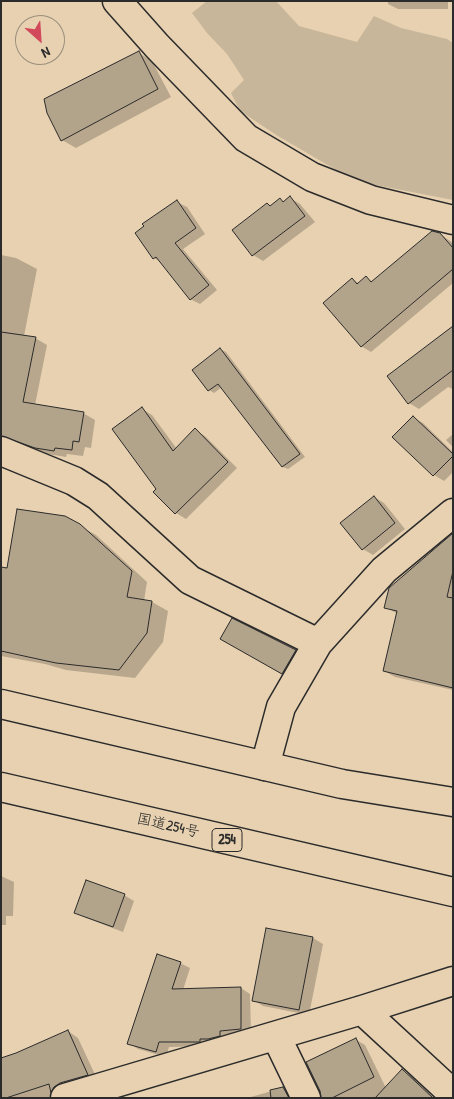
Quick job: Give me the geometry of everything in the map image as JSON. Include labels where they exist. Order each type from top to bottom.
[{"type":"main road","points":[[117,1],[157,46],[246,138],[312,177],[371,200],[453,220]]},
{"type":"main road","points":[[1,451],[74,481],[98,496],[190,580],[318,643]]},
{"type":"main road","points":[[265,766],[281,707],[318,643],[384,570],[453,513]]},
{"type":"main road","points":[[1,704],[342,784],[453,802]]},
{"type":"main road","name":"国道254号","points":[[1,787],[453,892]]},
{"type":"main road","points":[[65,1098],[276,1036],[453,981]]},
{"type":"main road","points":[[362,1010],[453,1094]]},
{"type":"main road","points":[[276,1036],[306,1098]]},
{"type":"shaded area","points":[[207,1],[276,1],[299,26],[357,42],[374,16],[401,28],[447,39],[453,43],[453,200],[355,181],[278,136],[240,111],[231,93],[244,80],[227,54],[207,33],[192,13]]},
{"type":"building","points":[[139,51],[158,89],[61,141],[47,113],[44,99]]},
{"type":"building","points":[[290,196],[305,216],[252,256],[232,230],[267,203],[270,206],[280,198],[283,202]]},
{"type":"building","points":[[177,200],[196,228],[175,243],[209,285],[190,300],[156,257],[153,259],[135,233],[144,226],[142,224]]},
{"type":"building","points":[[432,231],[440,233],[453,248],[453,269],[361,347],[323,303],[352,278],[357,284],[366,276],[371,282]]},
{"type":"building","points":[[453,326],[453,370],[408,404],[387,376]]},
{"type":"building","points":[[1,332],[36,337],[23,402],[84,412],[79,442],[73,441],[72,450],[55,448],[54,451],[35,448],[1,436]]},
{"type":"building","points":[[220,348],[300,454],[282,467],[218,384],[208,391],[192,370]]},
{"type":"building","points":[[142,407],[173,451],[195,428],[228,462],[175,514],[153,492],[156,489],[112,429]]},
{"type":"building","points":[[413,416],[453,454],[433,476],[392,437]]},
{"type":"building","points":[[374,496],[395,523],[362,550],[340,523]]},
{"type":"building","points":[[17,509],[65,516],[80,524],[132,571],[127,597],[152,601],[147,633],[119,670],[56,663],[1,651],[1,567],[7,568]]},
{"type":"building","points":[[453,533],[453,571],[447,597],[453,598],[453,688],[383,671],[397,611],[384,608],[389,588]]},
{"type":"building","points":[[232,618],[296,650],[282,674],[220,639]]},
{"type":"building","points":[[86,880],[125,894],[113,927],[74,913]]},
{"type":"building","points":[[266,928],[313,937],[299,1010],[252,1001]]},
{"type":"building","points":[[157,954],[181,962],[172,989],[241,987],[241,1029],[220,1031],[220,1036],[200,1039],[200,1042],[159,1042],[156,1052],[127,1044]]},
{"type":"building","points":[[68,1030],[88,1075],[60,1083],[54,1087],[51,1093],[49,1084],[1,1098],[1,1058]]},
{"type":"building","points":[[356,1038],[374,1077],[332,1098],[321,1098],[320,1091],[306,1062]]},
{"type":"building","points":[[402,1069],[433,1098],[375,1098]]},
{"type":"building","points":[[283,1087],[289,1098],[271,1098],[270,1090]]}]
